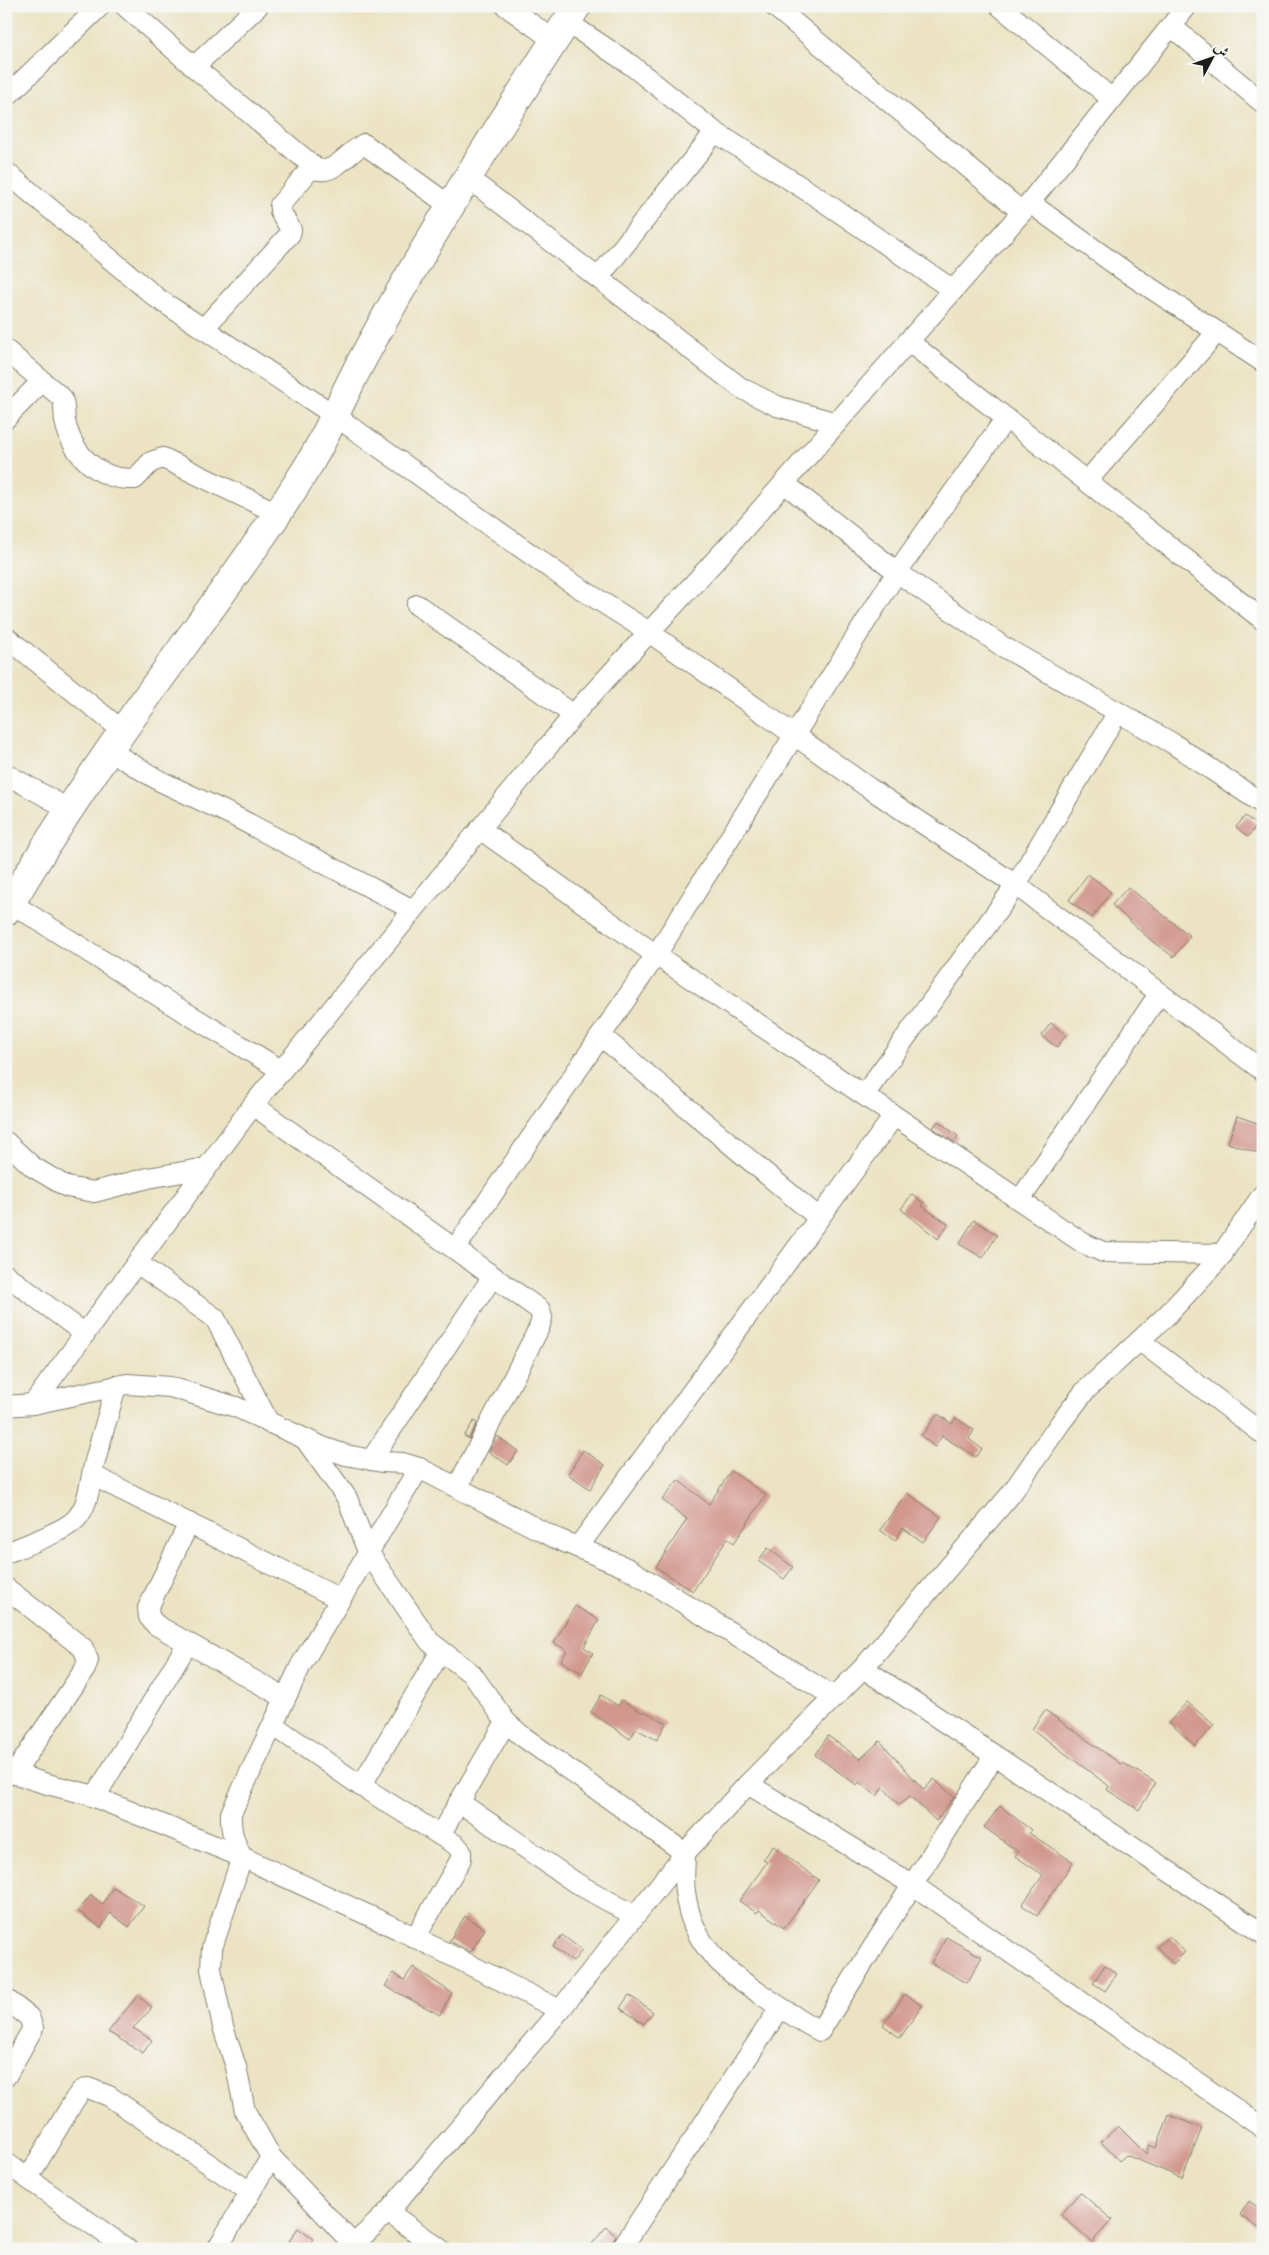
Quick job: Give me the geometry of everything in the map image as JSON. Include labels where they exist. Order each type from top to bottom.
[{"type":"street","points":[[6,97],[100,6]]},
{"type":"street","points":[[125,6],[194,67],[318,170],[332,169],[364,144],[450,206]]},
{"type":"street","points":[[194,67],[258,6]]},
{"type":"street","points":[[506,6],[567,23],[631,65],[715,132],[817,197],[954,290]]},
{"type":"street","points":[[774,6],[1026,207],[1263,362]]},
{"type":"street","points":[[1000,6],[1112,99]]},
{"type":"street","points":[[33,1404],[253,1105],[413,910],[574,715],[784,483],[1026,207],[1187,6]]},
{"type":"street","points":[[282,1070],[8,908],[39,856],[70,810],[221,596],[309,464],[361,361],[450,206],[567,23]]},
{"type":"street","points":[[1171,26],[1263,103]]},
{"type":"street","points":[[598,278],[715,132]]},
{"type":"street","points":[[203,329],[290,234],[291,230],[280,211],[280,205],[313,166]]},
{"type":"street","points":[[6,172],[157,298],[334,415],[567,580],[649,632],[869,788],[1016,886],[1263,1071]]},
{"type":"street","points":[[468,178],[741,388],[777,406],[837,423]]},
{"type":"street","points":[[1087,481],[1217,332]]},
{"type":"street","points":[[908,342],[1263,620]]},
{"type":"street","points":[[6,350],[62,398],[65,420],[79,453],[100,472],[120,480],[135,479],[151,462],[163,458],[277,513]]},
{"type":"street","points":[[6,418],[42,381]]},
{"type":"street","points":[[455,1249],[656,955],[793,734],[897,572],[1006,418]]},
{"type":"street","points":[[784,483],[897,572],[1002,646],[1172,743],[1263,804]]},
{"type":"street","points":[[417,605],[574,715]]},
{"type":"street","points":[[6,637],[160,781],[232,815],[413,910]]},
{"type":"street","points":[[864,1095],[1016,886],[1118,712]]},
{"type":"street","points":[[6,774],[70,810]]},
{"type":"street","points":[[480,829],[656,955],[1083,1243],[1103,1252],[1222,1254]]},
{"type":"street","points":[[1020,1200],[1159,994]]},
{"type":"street","points":[[601,1036],[819,1218]]},
{"type":"street","points":[[253,1105],[540,1310],[542,1318],[458,1486]]},
{"type":"street","points":[[578,1547],[894,1116]]},
{"type":"street","points":[[6,1142],[33,1167],[67,1187],[94,1192],[148,1178],[206,1168]]},
{"type":"street","points":[[419,1468],[301,1665],[231,1813],[230,1826],[233,1840],[242,1857],[212,1948],[211,1969],[223,2027],[236,2067],[245,2111],[271,2157],[351,2246],[388,2212],[560,2010],[685,1854],[748,1784],[863,1668],[1012,1494],[1075,1403],[1167,1315],[1222,1254],[1259,1207]]},
{"type":"street","points":[[137,1263],[215,1318],[269,1422]]},
{"type":"street","points":[[6,1275],[85,1334]]},
{"type":"street","points":[[372,1460],[493,1276]]},
{"type":"street","points":[[1140,1341],[1263,1434]]},
{"type":"street","points":[[6,1406],[33,1404],[127,1384],[170,1387],[236,1407],[305,1439],[346,1455],[403,1463],[419,1468],[458,1486],[554,1537],[628,1569],[834,1697]]},
{"type":"street","points":[[6,1553],[61,1528],[76,1519],[84,1506],[91,1485],[92,1474],[116,1386]]},
{"type":"street","points":[[305,1439],[348,1498],[368,1552],[430,1642],[472,1674],[506,1722],[522,1736],[685,1854]]},
{"type":"street","points":[[92,1474],[340,1600]]},
{"type":"street","points":[[189,1523],[147,1613],[156,1625],[285,1698]]},
{"type":"street","points":[[6,1588],[83,1648],[88,1660],[85,1669],[10,1772],[95,1797],[242,1857],[416,1938],[560,2010]]},
{"type":"street","points":[[95,1797],[188,1643]]},
{"type":"street","points":[[361,1786],[441,1651]]},
{"type":"street","points":[[863,1668],[1261,1930]]},
{"type":"street","points":[[440,1835],[506,1722]]},
{"type":"street","points":[[273,1725],[361,1786],[456,1845],[460,1851],[461,1859],[416,1938]]},
{"type":"street","points":[[685,1854],[684,1890],[688,1909],[701,1939],[715,1960],[736,1978],[780,2008],[820,2031],[994,1756]]},
{"type":"street","points":[[748,1784],[913,1885],[1263,2128]]},
{"type":"street","points":[[459,1802],[576,1883],[635,1916]]},
{"type":"street","points":[[6,1999],[30,2017],[33,2028],[6,2076]]},
{"type":"street","points":[[620,2249],[780,2008]]},
{"type":"street","points":[[28,2178],[75,2099],[88,2088],[109,2096],[250,2192]]},
{"type":"street","points":[[217,2249],[271,2157]]},
{"type":"street","points":[[6,2163],[117,2246]]},
{"type":"street","points":[[388,2212],[440,2249]]},
{"type":"building","points":[[1245,816],[1257,825],[1248,837],[1236,827]]},
{"type":"building","points":[[1088,874],[1111,892],[1092,918],[1069,900]]},
{"type":"building","points":[[1128,887],[1190,936],[1174,957],[1153,942],[1112,905]]},
{"type":"building","points":[[1051,1023],[1066,1035],[1057,1047],[1041,1036]]},
{"type":"building","points":[[1237,1116],[1263,1125],[1263,1137],[1258,1153],[1228,1143]]},
{"type":"building","points":[[938,1121],[958,1136],[954,1142],[933,1128]]},
{"type":"building","points":[[912,1194],[924,1203],[922,1206],[948,1224],[938,1239],[901,1209]]},
{"type":"building","points":[[974,1220],[997,1235],[983,1258],[959,1244]]},
{"type":"building","points":[[938,1414],[952,1424],[956,1418],[974,1430],[969,1439],[982,1449],[976,1457],[942,1436],[935,1447],[921,1436]]},
{"type":"building","points":[[474,1421],[477,1423],[469,1439],[464,1436]]},
{"type":"building","points":[[497,1436],[518,1451],[508,1465],[489,1452]]},
{"type":"building","points":[[583,1450],[605,1465],[590,1489],[568,1474]]},
{"type":"building","points":[[731,1471],[766,1495],[734,1543],[728,1538],[693,1591],[656,1567],[687,1519],[662,1500],[678,1480],[709,1504]]},
{"type":"building","points":[[907,1493],[941,1517],[923,1542],[903,1528],[895,1541],[880,1530]]},
{"type":"building","points":[[768,1548],[793,1567],[784,1579],[758,1561]]},
{"type":"building","points":[[575,1606],[599,1620],[584,1647],[593,1653],[582,1673],[561,1661],[567,1650],[554,1643]]},
{"type":"building","points":[[601,1695],[618,1706],[622,1700],[643,1713],[644,1711],[666,1723],[657,1740],[636,1729],[630,1739],[591,1712]]},
{"type":"building","points":[[1187,1702],[1214,1725],[1195,1746],[1169,1722]]},
{"type":"building","points":[[1045,1710],[1122,1765],[1123,1763],[1156,1783],[1139,1810],[1107,1790],[1109,1786],[1032,1729]]},
{"type":"building","points":[[828,1736],[860,1759],[880,1741],[924,1790],[934,1779],[954,1797],[936,1821],[910,1796],[899,1805],[883,1787],[877,1796],[859,1782],[857,1785],[815,1755]]},
{"type":"building","points":[[1000,1806],[1031,1830],[1029,1833],[1073,1862],[1037,1916],[1022,1905],[1043,1875],[1015,1856],[1018,1852],[984,1827]]},
{"type":"building","points":[[773,1846],[819,1880],[784,1928],[759,1910],[757,1913],[739,1901],[767,1862],[763,1860]]},
{"type":"building","points":[[113,1887],[144,1906],[129,1927],[110,1913],[101,1928],[78,1911],[91,1895],[103,1904]]},
{"type":"building","points":[[465,1916],[485,1929],[471,1952],[449,1941]]},
{"type":"building","points":[[562,1935],[582,1950],[573,1962],[553,1947]]},
{"type":"building","points":[[1169,1936],[1185,1952],[1173,1964],[1157,1947]]},
{"type":"building","points":[[946,1937],[982,1957],[967,1983],[931,1963]]},
{"type":"building","points":[[1105,1965],[1117,1974],[1105,1991],[1093,1983]]},
{"type":"building","points":[[413,1967],[452,1993],[440,2015],[385,1986],[393,1973],[404,1980]]},
{"type":"building","points":[[905,1994],[922,2006],[900,2038],[883,2025]]},
{"type":"building","points":[[138,1995],[152,2008],[133,2028],[152,2040],[143,2053],[108,2032]]},
{"type":"building","points":[[629,1995],[653,2012],[644,2024],[620,2008]]},
{"type":"building","points":[[1169,2115],[1202,2128],[1182,2178],[1126,2155],[1119,2161],[1101,2142],[1118,2126],[1146,2154],[1149,2145],[1156,2148]]},
{"type":"building","points":[[1080,2192],[1112,2220],[1092,2242],[1061,2215]]},
{"type":"building","points":[[1249,2201],[1263,2211],[1263,2231],[1240,2215]]},
{"type":"building","points":[[606,2227],[616,2236],[609,2249],[588,2249]]},
{"type":"building","points":[[298,2228],[313,2239],[305,2249],[284,2249]]}]
